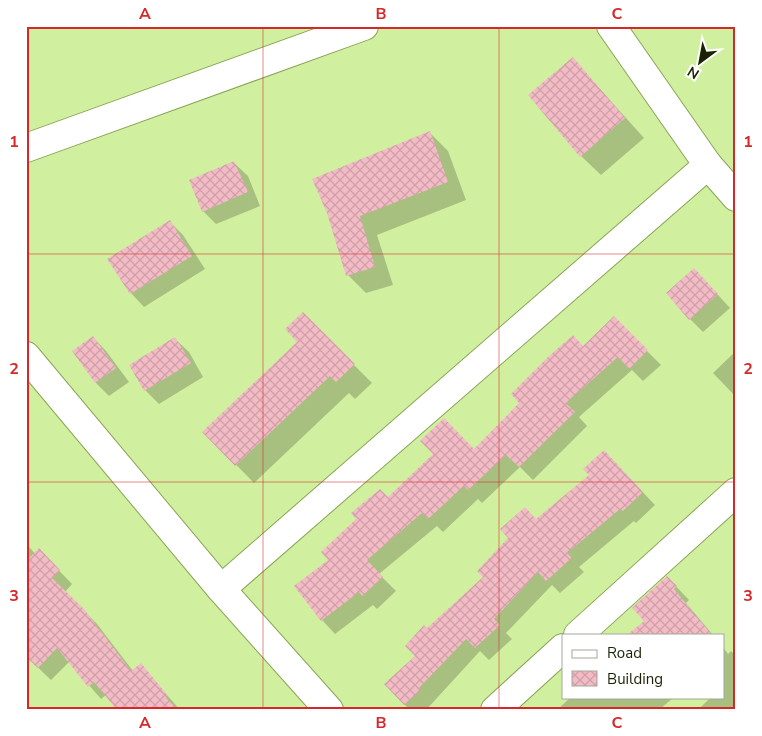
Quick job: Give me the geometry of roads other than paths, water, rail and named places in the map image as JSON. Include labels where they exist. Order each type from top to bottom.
[{"type":"street","points":[[26,148],[364,26]]},
{"type":"street","points":[[611,26],[708,165],[736,197]]},
{"type":"street","points":[[221,589],[708,165]]},
{"type":"street","points":[[26,356],[221,589],[329,710]]},
{"type":"street","points":[[579,634],[736,492]]},
{"type":"street","points":[[495,710],[562,649]]}]
